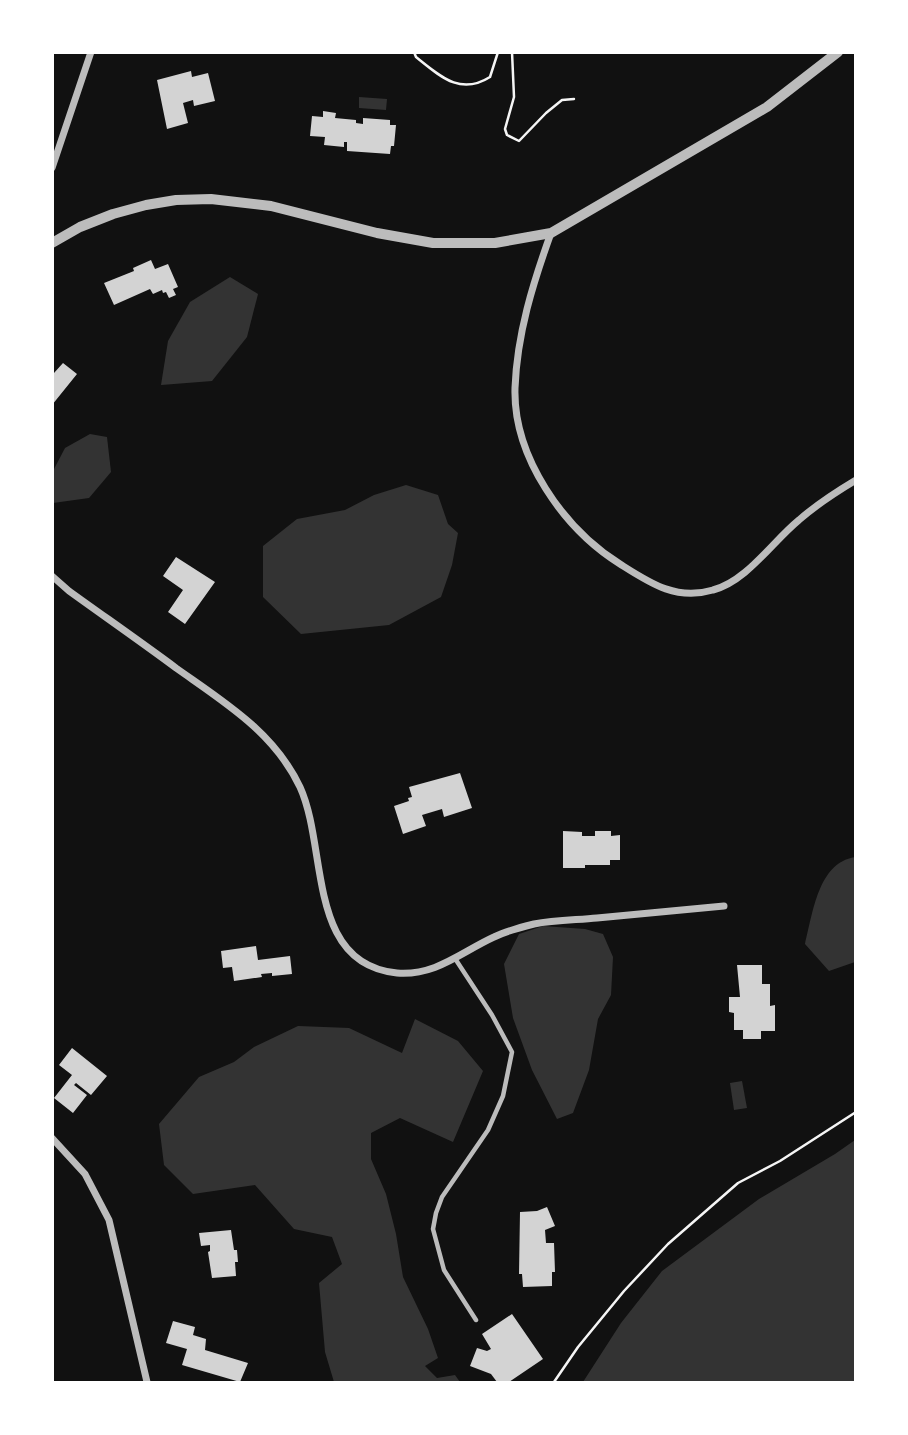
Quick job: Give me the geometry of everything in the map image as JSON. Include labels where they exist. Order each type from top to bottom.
[{"type":"street","points":[[52,167],[90,52]]},
{"type":"street","points":[[52,243],[91,223],[146,205],[211,199],[271,206],[377,233],[433,243],[495,243],[551,233],[767,107],[838,52]]},
{"type":"street","points":[[551,233],[536,275],[520,342],[515,390],[519,422],[536,470],[549,494],[584,537],[605,555],[663,590],[680,594],[715,590],[730,584],[745,573],[800,519],[856,480]]},
{"type":"street","points":[[52,576],[69,591],[239,712],[276,747],[300,789],[309,813],[332,929],[352,955],[379,969],[396,973],[432,970],[456,960],[495,936],[535,924],[724,906]]},
{"type":"street","points":[[52,1138],[85,1174],[109,1220],[147,1382]]},
{"type":"lane","points":[[456,960],[492,1015],[512,1052],[503,1096],[488,1130],[442,1197],[433,1229],[444,1270],[476,1320]]},
{"type":"path","points":[[414,52],[416,57],[444,79],[460,84],[478,85],[491,77],[498,52]]},
{"type":"path","points":[[512,52],[514,97],[505,129],[507,135],[519,141],[562,100],[574,99]]},
{"type":"path","points":[[554,1382],[616,1300],[668,1244],[738,1183],[779,1161],[856,1112]]},
{"type":"shaded area","points":[[359,97],[387,99],[386,110],[359,108]]},
{"type":"shaded area","points":[[230,277],[258,294],[247,337],[212,381],[161,385],[168,341],[190,302]]},
{"type":"shaded area","points":[[90,434],[107,437],[111,472],[89,498],[53,503],[53,471],[65,448]]},
{"type":"shaded area","points":[[406,485],[438,495],[448,524],[458,533],[452,565],[441,597],[389,625],[301,634],[263,597],[263,546],[297,519],[345,510],[374,495]]},
{"type":"shaded area","points":[[855,857],[855,962],[829,971],[805,944],[819,891],[825,879],[843,861]]},
{"type":"shaded area","points":[[543,926],[585,929],[603,934],[613,957],[611,995],[598,1019],[589,1070],[573,1113],[557,1119],[532,1070],[513,1018],[504,964],[519,934]]},
{"type":"shaded area","points":[[415,1019],[458,1041],[483,1071],[453,1142],[400,1118],[371,1133],[371,1159],[386,1194],[403,1277],[428,1329],[438,1358],[425,1366],[437,1378],[455,1375],[460,1382],[334,1382],[325,1352],[319,1283],[342,1264],[332,1237],[294,1229],[255,1185],[193,1194],[164,1165],[159,1124],[199,1077],[234,1062],[254,1047],[298,1026],[349,1028],[402,1053]]},
{"type":"shaded area","points":[[742,1081],[747,1108],[734,1110],[730,1083]]},
{"type":"shaded area","points":[[855,1140],[855,1382],[583,1382],[621,1323],[662,1271],[759,1199]]},
{"type":"building","points":[[191,71],[192,77],[208,73],[215,101],[194,106],[193,100],[183,103],[188,123],[167,129],[157,80]]},
{"type":"building","points":[[323,111],[336,113],[335,118],[356,120],[356,123],[363,124],[363,118],[390,120],[390,125],[396,125],[394,146],[391,146],[390,154],[347,151],[347,142],[344,142],[344,147],[324,145],[325,137],[310,136],[312,116],[323,117]]},
{"type":"building","points":[[151,260],[155,269],[168,264],[178,287],[173,289],[176,295],[169,298],[162,290],[153,294],[150,289],[114,305],[104,283],[134,271],[133,268]]},
{"type":"building","points":[[63,363],[77,374],[52,405],[52,372]]},
{"type":"building","points":[[176,557],[215,582],[185,624],[168,612],[183,590],[163,576]]},
{"type":"building","points":[[460,773],[472,808],[444,817],[442,809],[422,815],[426,826],[403,834],[394,806],[409,801],[408,798],[412,797],[409,787]]},
{"type":"building","points":[[563,831],[582,832],[582,836],[595,836],[595,831],[611,831],[611,836],[620,835],[620,860],[610,860],[610,865],[563,868]]},
{"type":"building","points":[[256,946],[258,960],[290,956],[292,974],[261,974],[262,977],[234,981],[232,967],[223,968],[221,951]]},
{"type":"building","points":[[737,965],[762,965],[762,984],[770,984],[770,1006],[775,1005],[775,1031],[761,1031],[761,1039],[743,1039],[743,1030],[734,1030],[734,1013],[729,1012],[729,997],[740,997]]},
{"type":"building","points":[[72,1048],[107,1076],[91,1095],[76,1083],[74,1085],[87,1095],[73,1113],[54,1098],[72,1075],[59,1065]]},
{"type":"building","points":[[547,1207],[555,1226],[545,1230],[546,1243],[554,1243],[555,1272],[552,1272],[552,1286],[523,1287],[522,1274],[519,1274],[520,1212],[537,1211]]},
{"type":"building","points":[[231,1230],[234,1250],[237,1250],[236,1276],[212,1278],[208,1252],[210,1245],[201,1246],[199,1233]]},
{"type":"building","points":[[512,1314],[543,1359],[509,1382],[497,1382],[491,1374],[470,1366],[477,1348],[487,1351],[491,1349],[482,1334]]},
{"type":"building","points":[[173,1321],[195,1327],[193,1335],[206,1339],[205,1350],[248,1363],[240,1382],[182,1365],[187,1349],[166,1343]]}]
